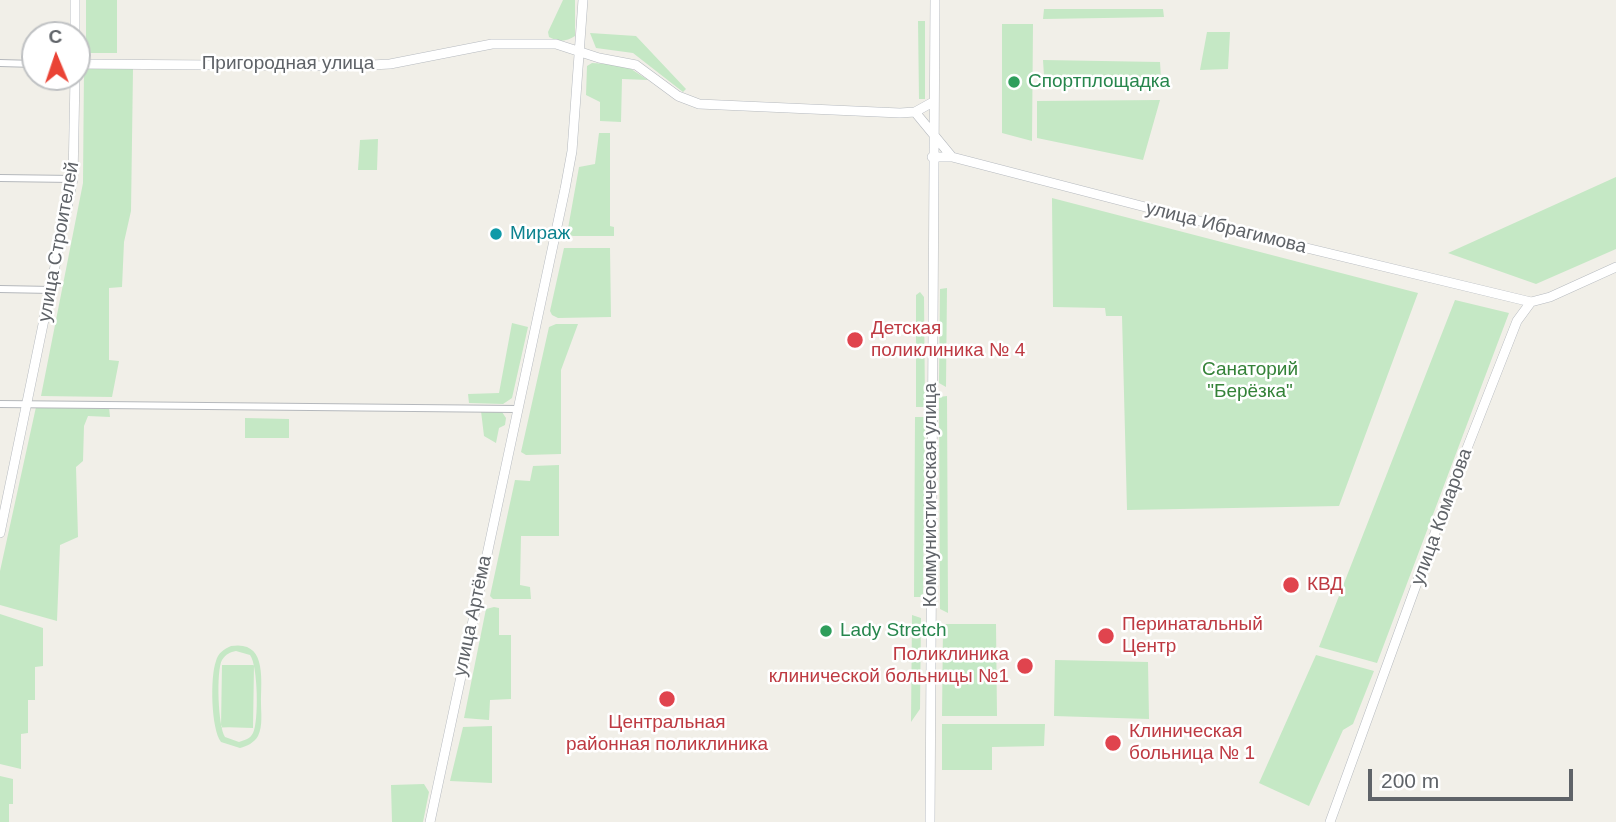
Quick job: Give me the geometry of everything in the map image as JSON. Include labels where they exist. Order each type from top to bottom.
[{"type":"main road","points":[[75,0],[75,21]]},
{"type":"main road","name":"улица Артёма","points":[[430,822],[572,151],[583,0]]},
{"type":"main road","name":"Коммунистическая улица","points":[[930,822],[935,0]]},
{"type":"main road","name":"Пригородная улица","points":[[91,64],[377,65],[492,44],[556,44],[636,65],[688,102],[915,112]]},
{"type":"main road","name":"улица Строителей","points":[[0,533],[3,499],[52,290],[73,178],[75,91]]},
{"type":"main road","points":[[933,102],[915,112],[952,157]]},
{"type":"main road","name":"улица Ибрагимова","points":[[932,157],[952,157],[1045,183],[1531,302]]},
{"type":"main road","points":[[1531,302],[1550,297],[1616,267]]},
{"type":"main road","name":"улица Комарова","points":[[1330,822],[1451,489],[1517,321],[1531,302]]},
{"type":"street","points":[[0,63],[21,64]]},
{"type":"street","points":[[0,178],[73,178]]},
{"type":"street","points":[[0,289],[52,290]]},
{"type":"street","points":[[0,404],[517,409]]},
{"type":"green space","points":[[86,0],[117,0],[117,53],[91,53],[91,21],[86,21]]},
{"type":"green space","points":[[563,0],[575,0],[575,36],[559,40],[549,37],[548,32]]},
{"type":"green space","points":[[1044,9],[1163,9],[1164,17],[1043,19]]},
{"type":"green space","points":[[918,21],[925,21],[925,99],[919,99]]},
{"type":"green space","points":[[1002,24],[1033,24],[1032,141],[1002,133]]},
{"type":"green space","points":[[1207,32],[1230,32],[1228,69],[1200,70]]},
{"type":"green space","points":[[590,33],[636,36],[686,89],[683,92],[633,53],[596,48]]},
{"type":"green space","points":[[1043,60],[1160,62],[1161,78],[1044,76]]},
{"type":"green space","points":[[592,63],[625,65],[648,80],[622,79],[621,122],[600,121],[600,102],[586,95],[587,66]]},
{"type":"green space","points":[[91,68],[133,69],[131,211],[124,242],[122,287],[109,288],[109,360],[119,361],[112,397],[41,396],[83,183],[84,91],[91,91]]},
{"type":"green space","points":[[1160,100],[1143,160],[1037,138],[1037,101]]},
{"type":"green space","points":[[599,133],[610,133],[610,226],[614,227],[614,236],[573,236],[567,234],[579,167],[595,164]]},
{"type":"green space","points":[[378,139],[377,170],[358,170],[360,140]]},
{"type":"green space","points":[[1616,177],[1616,249],[1536,284],[1448,253]]},
{"type":"green space","name":"Санаторий \"Берёзка\"","points":[[1052,198],[1418,293],[1339,506],[1127,510],[1122,316],[1106,316],[1105,308],[1053,307]]},
{"type":"green space","points":[[564,248],[610,248],[611,317],[558,318],[552,315],[550,311]]},
{"type":"green space","points":[[947,288],[946,387],[939,383],[940,289]]},
{"type":"green space","points":[[920,292],[924,297],[925,407],[916,407],[916,295]]},
{"type":"green space","points":[[1455,300],[1509,313],[1377,663],[1319,647]]},
{"type":"green space","points":[[512,323],[528,327],[512,398],[503,404],[469,403],[468,394],[499,393]]},
{"type":"green space","points":[[556,324],[578,324],[561,370],[561,454],[526,455],[521,452],[549,327]]},
{"type":"green space","points":[[947,396],[948,613],[940,609],[939,397]]},
{"type":"green space","points":[[36,407],[109,407],[110,417],[88,416],[84,426],[83,461],[76,467],[78,537],[60,545],[57,621],[0,605],[0,571]]},
{"type":"green space","points":[[481,411],[502,412],[506,418],[505,425],[499,428],[496,443],[484,436]]},
{"type":"green space","points":[[915,417],[925,417],[923,597],[914,597]]},
{"type":"green space","points":[[245,418],[289,419],[289,438],[245,438]]},
{"type":"green space","points":[[559,465],[559,536],[521,536],[520,585],[530,587],[531,599],[493,599],[490,596],[515,480],[530,481],[533,466]]},
{"type":"green space","points":[[499,608],[499,635],[511,635],[511,699],[490,700],[489,720],[464,718],[486,609]]},
{"type":"green space","points":[[0,614],[43,628],[43,666],[35,667],[35,700],[28,700],[28,733],[21,734],[21,769],[0,764]]},
{"type":"green space","points":[[912,615],[921,618],[920,709],[911,722]]},
{"type":"green space","points":[[946,624],[996,624],[997,716],[942,716],[943,627]]},
{"type":"green space","points":[[231,646],[251,649],[260,663],[261,673],[260,732],[252,742],[240,748],[221,742],[213,715],[214,669],[218,656]],"holes":[[[236,651],[250,655],[257,694],[255,727],[252,735],[239,742],[225,737],[223,731],[219,711],[220,666],[228,654]]]},
{"type":"green space","points":[[1316,655],[1374,671],[1353,724],[1343,730],[1309,806],[1259,783]]},
{"type":"green space","points":[[1055,660],[1148,662],[1149,719],[1054,716]]},
{"type":"green space","points":[[222,665],[254,665],[253,728],[221,727]]},
{"type":"green space","points":[[942,724],[1045,724],[1044,746],[992,747],[992,770],[942,770]]},
{"type":"green space","points":[[492,726],[492,783],[450,781],[463,727]]},
{"type":"green space","points":[[0,776],[13,779],[13,804],[9,804],[9,822],[0,822]]},
{"type":"green space","points":[[424,784],[429,792],[423,822],[392,822],[391,785]]},
{"type":"place","name":"Спортплощадка","points":[[1014,82]]},
{"type":"place","name":"Мираж","points":[[496,234]]},
{"type":"place","name":"Детская поликлиника № 4","points":[[855,340]]},
{"type":"place","name":"КВД","points":[[1291,585]]},
{"type":"place","name":"Lady Stretch","points":[[826,631]]},
{"type":"place","name":"Перинатальный Центр","points":[[1106,636]]},
{"type":"place","name":"Поликлиника клинической больницы №1","points":[[1025,666]]},
{"type":"place","name":"Центральная районная поликлиника","points":[[667,699]]},
{"type":"place","name":"Клиническая больница № 1","points":[[1113,743]]}]
